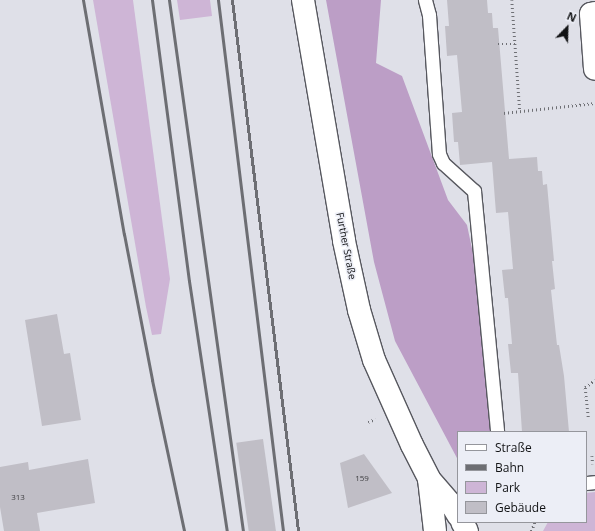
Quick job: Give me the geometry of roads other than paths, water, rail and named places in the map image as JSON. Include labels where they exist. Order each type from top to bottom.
[{"type":"street","name":"Further Straße","points":[[303,0],[344,241],[359,310],[374,360],[397,413],[429,479],[457,514]]},
{"type":"street","points":[[595,13],[591,14],[595,69]]},
{"type":"street","name":"Further Straße","points":[[429,479],[435,531]]},
{"type":"lane","points":[[425,0],[429,15],[439,154],[443,163],[474,191],[497,431]]},
{"type":"railway","points":[[83,0],[124,234],[152,380],[184,531]]},
{"type":"railway","points":[[152,0],[189,281],[227,531]]},
{"type":"railway","points":[[169,0],[243,531]]},
{"type":"railway","points":[[218,0],[283,531]]},
{"type":"railway","points":[[232,0],[298,531]]}]
